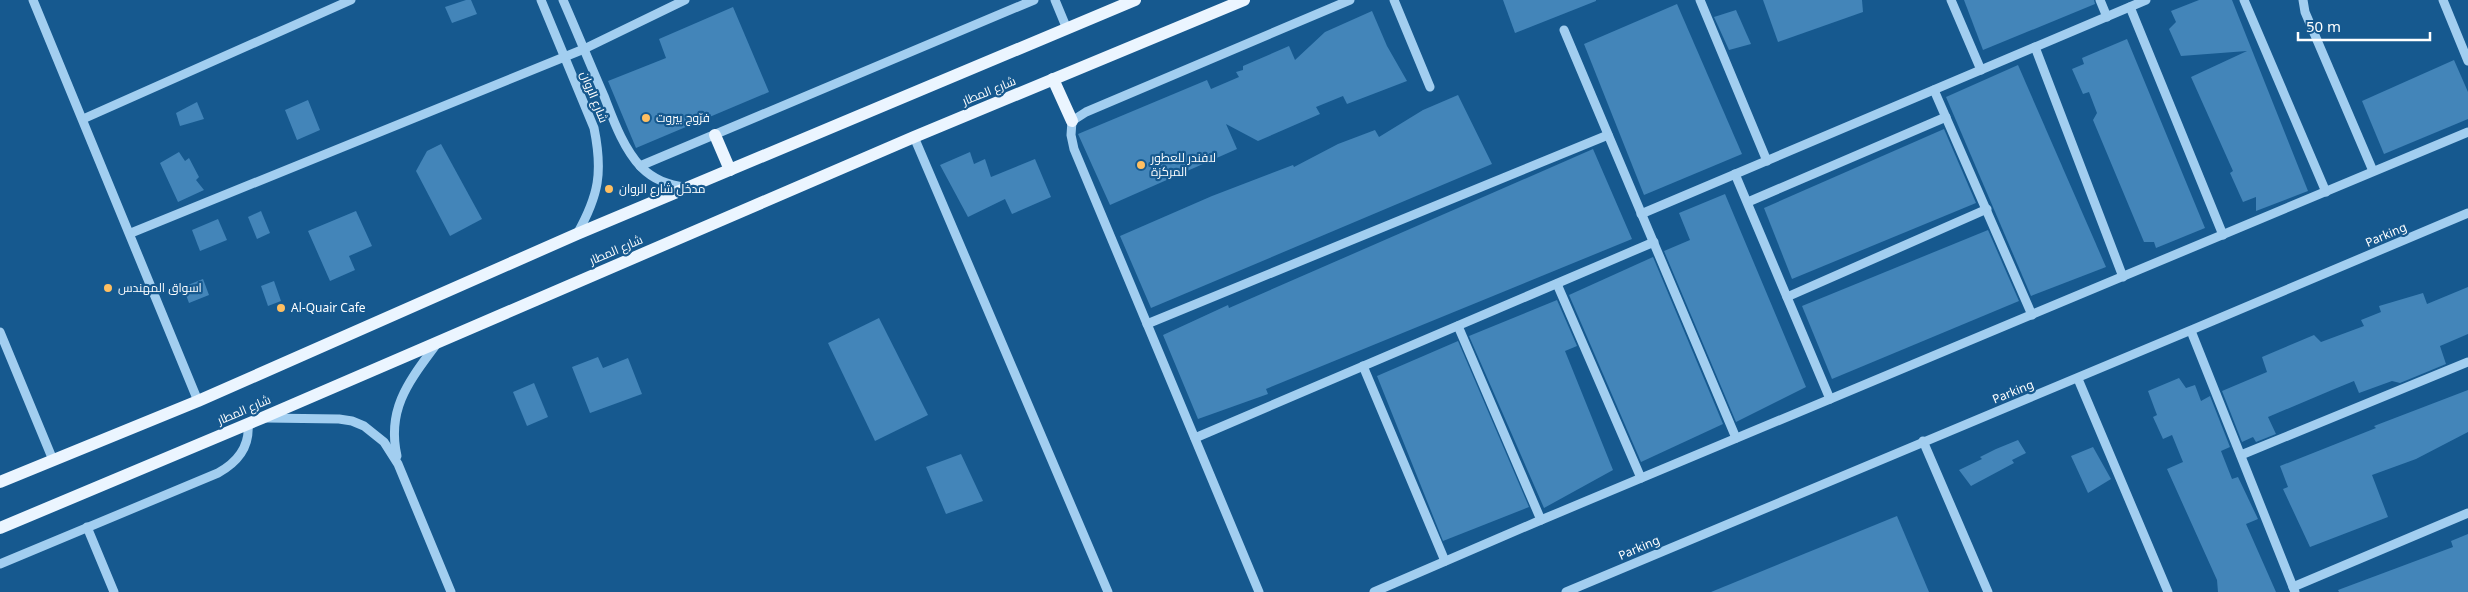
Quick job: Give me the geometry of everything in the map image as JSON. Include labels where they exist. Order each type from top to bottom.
[{"type":"main road","points":[[0,482],[198,401],[577,234],[1135,0]]},
{"type":"main road","name":"شارع المطار","points":[[1,526],[248,424],[914,137],[1244,0]]},
{"type":"main road","points":[[1053,79],[1072,121]]},
{"type":"main road","points":[[715,134],[730,170]]},
{"type":"street","points":[[33,0],[131,233],[198,401]]},
{"type":"street","points":[[83,119],[351,0]]},
{"type":"street","name":"شارع الروان","points":[[541,0],[594,128],[598,148],[597,189],[592,209],[577,234]]},
{"type":"street","name":"شارع الروان","points":[[563,0],[620,134],[640,166],[667,185],[688,187]]},
{"type":"street","points":[[131,233],[584,49],[686,0]]},
{"type":"street","points":[[640,166],[1034,0]]},
{"type":"street","points":[[1056,0],[1067,28]]},
{"type":"street","points":[[1258,592],[1071,142],[1072,121],[1086,112],[1350,0]]},
{"type":"street","points":[[1394,0],[1430,87]]},
{"type":"street","points":[[1700,0],[1767,161]]},
{"type":"street","points":[[1951,0],[1981,70]]},
{"type":"street","points":[[2100,0],[2107,16]]},
{"type":"street","points":[[1641,214],[2146,0]]},
{"type":"street","points":[[2244,0],[2326,192]]},
{"type":"street","points":[[2303,0],[2305,12],[2373,171]]},
{"type":"street","points":[[2443,0],[2468,61]]},
{"type":"street","points":[[2130,7],[2224,235]]},
{"type":"street","points":[[1564,30],[1736,438]]},
{"type":"street","points":[[2035,47],[2123,277]]},
{"type":"street","points":[[1934,90],[2032,315]]},
{"type":"street","points":[[1748,202],[1946,117]]},
{"type":"street","points":[[1374,592],[1736,438],[2468,132]]},
{"type":"street","points":[[1147,324],[1608,135]]},
{"type":"street","points":[[914,137],[1108,592]]},
{"type":"street","points":[[1735,174],[1830,399]]},
{"type":"street","points":[[1787,297],[1987,210]]},
{"type":"street","name":"Parking","points":[[1566,592],[1923,441],[2078,379],[2468,213]]},
{"type":"street","points":[[1194,438],[1654,242]]},
{"type":"street","points":[[1557,284],[1641,478]]},
{"type":"street","points":[[1458,326],[1541,520]]},
{"type":"street","points":[[2191,331],[2294,590],[2468,513]]},
{"type":"street","points":[[0,332],[52,460]]},
{"type":"street","points":[[398,464],[394,433],[399,402],[405,388],[439,341]]},
{"type":"street","points":[[2241,454],[2468,362]]},
{"type":"street","points":[[1363,366],[1444,561]]},
{"type":"street","points":[[2078,379],[2168,592]]},
{"type":"street","points":[[262,418],[339,419],[352,422],[375,433],[392,452],[398,464],[451,592]]},
{"type":"street","points":[[0,564],[226,469],[243,451],[249,436],[248,424]]},
{"type":"street","points":[[1923,441],[1988,592]]},
{"type":"street","points":[[87,528],[114,592]]},
{"type":"building","points":[[471,0],[477,14],[452,23],[445,7]]},
{"type":"building","points":[[1503,0],[1596,0],[1596,1],[1515,33]]},
{"type":"building","points":[[1763,0],[1862,0],[1863,12],[1778,42]]},
{"type":"building","points":[[1964,0],[2094,0],[2095,4],[1983,50]]},
{"type":"building","points":[[2199,0],[2232,0],[2308,191],[2256,211],[2256,197],[2243,202],[2230,173],[2233,171],[2191,77],[2247,51],[2181,56],[2169,29],[2176,22],[2171,11]]},
{"type":"building","points":[[1677,4],[1742,154],[1644,195],[1584,44]]},
{"type":"building","points":[[733,7],[769,92],[636,148],[608,81],[666,58],[659,39]]},
{"type":"building","points":[[1736,10],[1751,44],[1729,50],[1714,17]]},
{"type":"building","points":[[1372,11],[1387,46],[1407,81],[1347,104],[1343,96],[1316,107],[1320,114],[1258,141],[1226,124],[1237,149],[1110,205],[1078,134],[1207,80],[1211,89],[1239,77],[1236,72],[1243,70],[1243,66],[1289,46],[1295,60],[1325,32]]},
{"type":"building","points":[[2127,39],[2205,228],[2156,248],[2154,242],[2144,242],[2093,120],[2097,113],[2089,92],[2083,94],[2072,69],[2084,64],[2082,58]]},
{"type":"building","points":[[2454,60],[2468,92],[2468,119],[2384,154],[2362,101]]},
{"type":"building","points":[[2018,65],[2106,267],[2031,296],[1946,97]]},
{"type":"building","points":[[1458,95],[1492,164],[1151,308],[1120,236],[1212,196],[1293,165],[1294,167],[1338,144],[1375,130],[1379,137],[1423,110]]},
{"type":"building","points":[[308,100],[320,130],[297,140],[285,110]]},
{"type":"building","points":[[197,102],[204,119],[180,126],[176,113]]},
{"type":"building","points":[[1944,129],[1976,203],[1792,279],[1764,208]]},
{"type":"building","points":[[441,144],[482,219],[450,236],[416,171],[427,151]]},
{"type":"building","points":[[1593,149],[1632,239],[1266,389],[1268,394],[1198,419],[1163,335],[1228,305],[1229,308]]},
{"type":"building","points":[[179,152],[185,161],[189,158],[199,177],[196,180],[204,190],[178,202],[160,163]]},
{"type":"building","points":[[970,152],[974,164],[985,159],[991,177],[1035,159],[1051,197],[1012,214],[1005,199],[968,217],[940,165]]},
{"type":"building","points":[[1725,194],[1806,387],[1736,422],[1664,251],[1690,240],[1679,213]]},
{"type":"building","points":[[261,211],[270,233],[257,239],[248,217]]},
{"type":"building","points":[[356,211],[372,246],[349,256],[355,270],[330,281],[308,231]]},
{"type":"building","points":[[218,219],[227,240],[200,251],[192,230]]},
{"type":"building","points":[[1988,230],[2019,301],[1832,379],[1802,306]]},
{"type":"building","points":[[1653,257],[1723,424],[1641,462],[1569,295]]},
{"type":"building","points":[[203,279],[209,295],[189,303],[183,287]]},
{"type":"building","points":[[274,281],[281,301],[268,306],[261,286]]},
{"type":"building","points":[[2468,287],[2468,334],[2440,346],[2446,364],[2400,383],[2392,381],[2359,393],[2354,381],[2268,417],[2276,434],[2256,442],[2253,437],[2242,442],[2222,391],[2267,372],[2262,357],[2314,335],[2321,342],[2364,326],[2361,320],[2381,312],[2379,306],[2423,293],[2427,304]]},
{"type":"building","points":[[1557,300],[1577,346],[1565,351],[1613,470],[1544,508],[1469,336]]},
{"type":"building","points":[[879,318],[928,415],[875,441],[828,343]]},
{"type":"building","points":[[1458,341],[1529,507],[1443,541],[1377,376]]},
{"type":"building","points":[[598,357],[603,368],[628,358],[642,394],[590,413],[572,367]]},
{"type":"building","points":[[2179,378],[2186,388],[2195,385],[2201,401],[2210,396],[2230,447],[2221,451],[2232,479],[2238,477],[2258,519],[2246,524],[2276,592],[2218,592],[2217,580],[2167,469],[2183,462],[2172,435],[2163,439],[2153,417],[2157,415],[2148,391]]},
{"type":"building","points":[[534,383],[548,417],[527,426],[513,392]]},
{"type":"building","points":[[2468,390],[2468,432],[2416,459],[2372,475],[2388,517],[2310,547],[2283,489],[2288,487],[2280,466],[2376,428],[2374,426]]},
{"type":"building","points":[[2018,440],[2026,453],[2012,460],[2014,463],[1971,486],[1959,470],[1982,459],[1980,457]]},
{"type":"building","points":[[2093,447],[2111,479],[2088,493],[2071,456]]},
{"type":"building","points":[[961,454],[983,501],[946,514],[926,467]]},
{"type":"building","points":[[1897,516],[1929,592],[1711,592]]},
{"type":"building","points":[[2468,534],[2468,592],[2339,592],[2338,590],[2453,547],[2451,541]]},
{"type":"place","name":"فرّوج بيروت","points":[[646,118]]},
{"type":"place","name":"لافندر للعطور المركزة","points":[[1141,165]]},
{"type":"place","name":"مدخل شارع الروان","points":[[609,189]]},
{"type":"place","name":"اسواق المهندس","points":[[108,288]]},
{"type":"place","name":"Al-Quair Cafe","points":[[281,308]]}]
